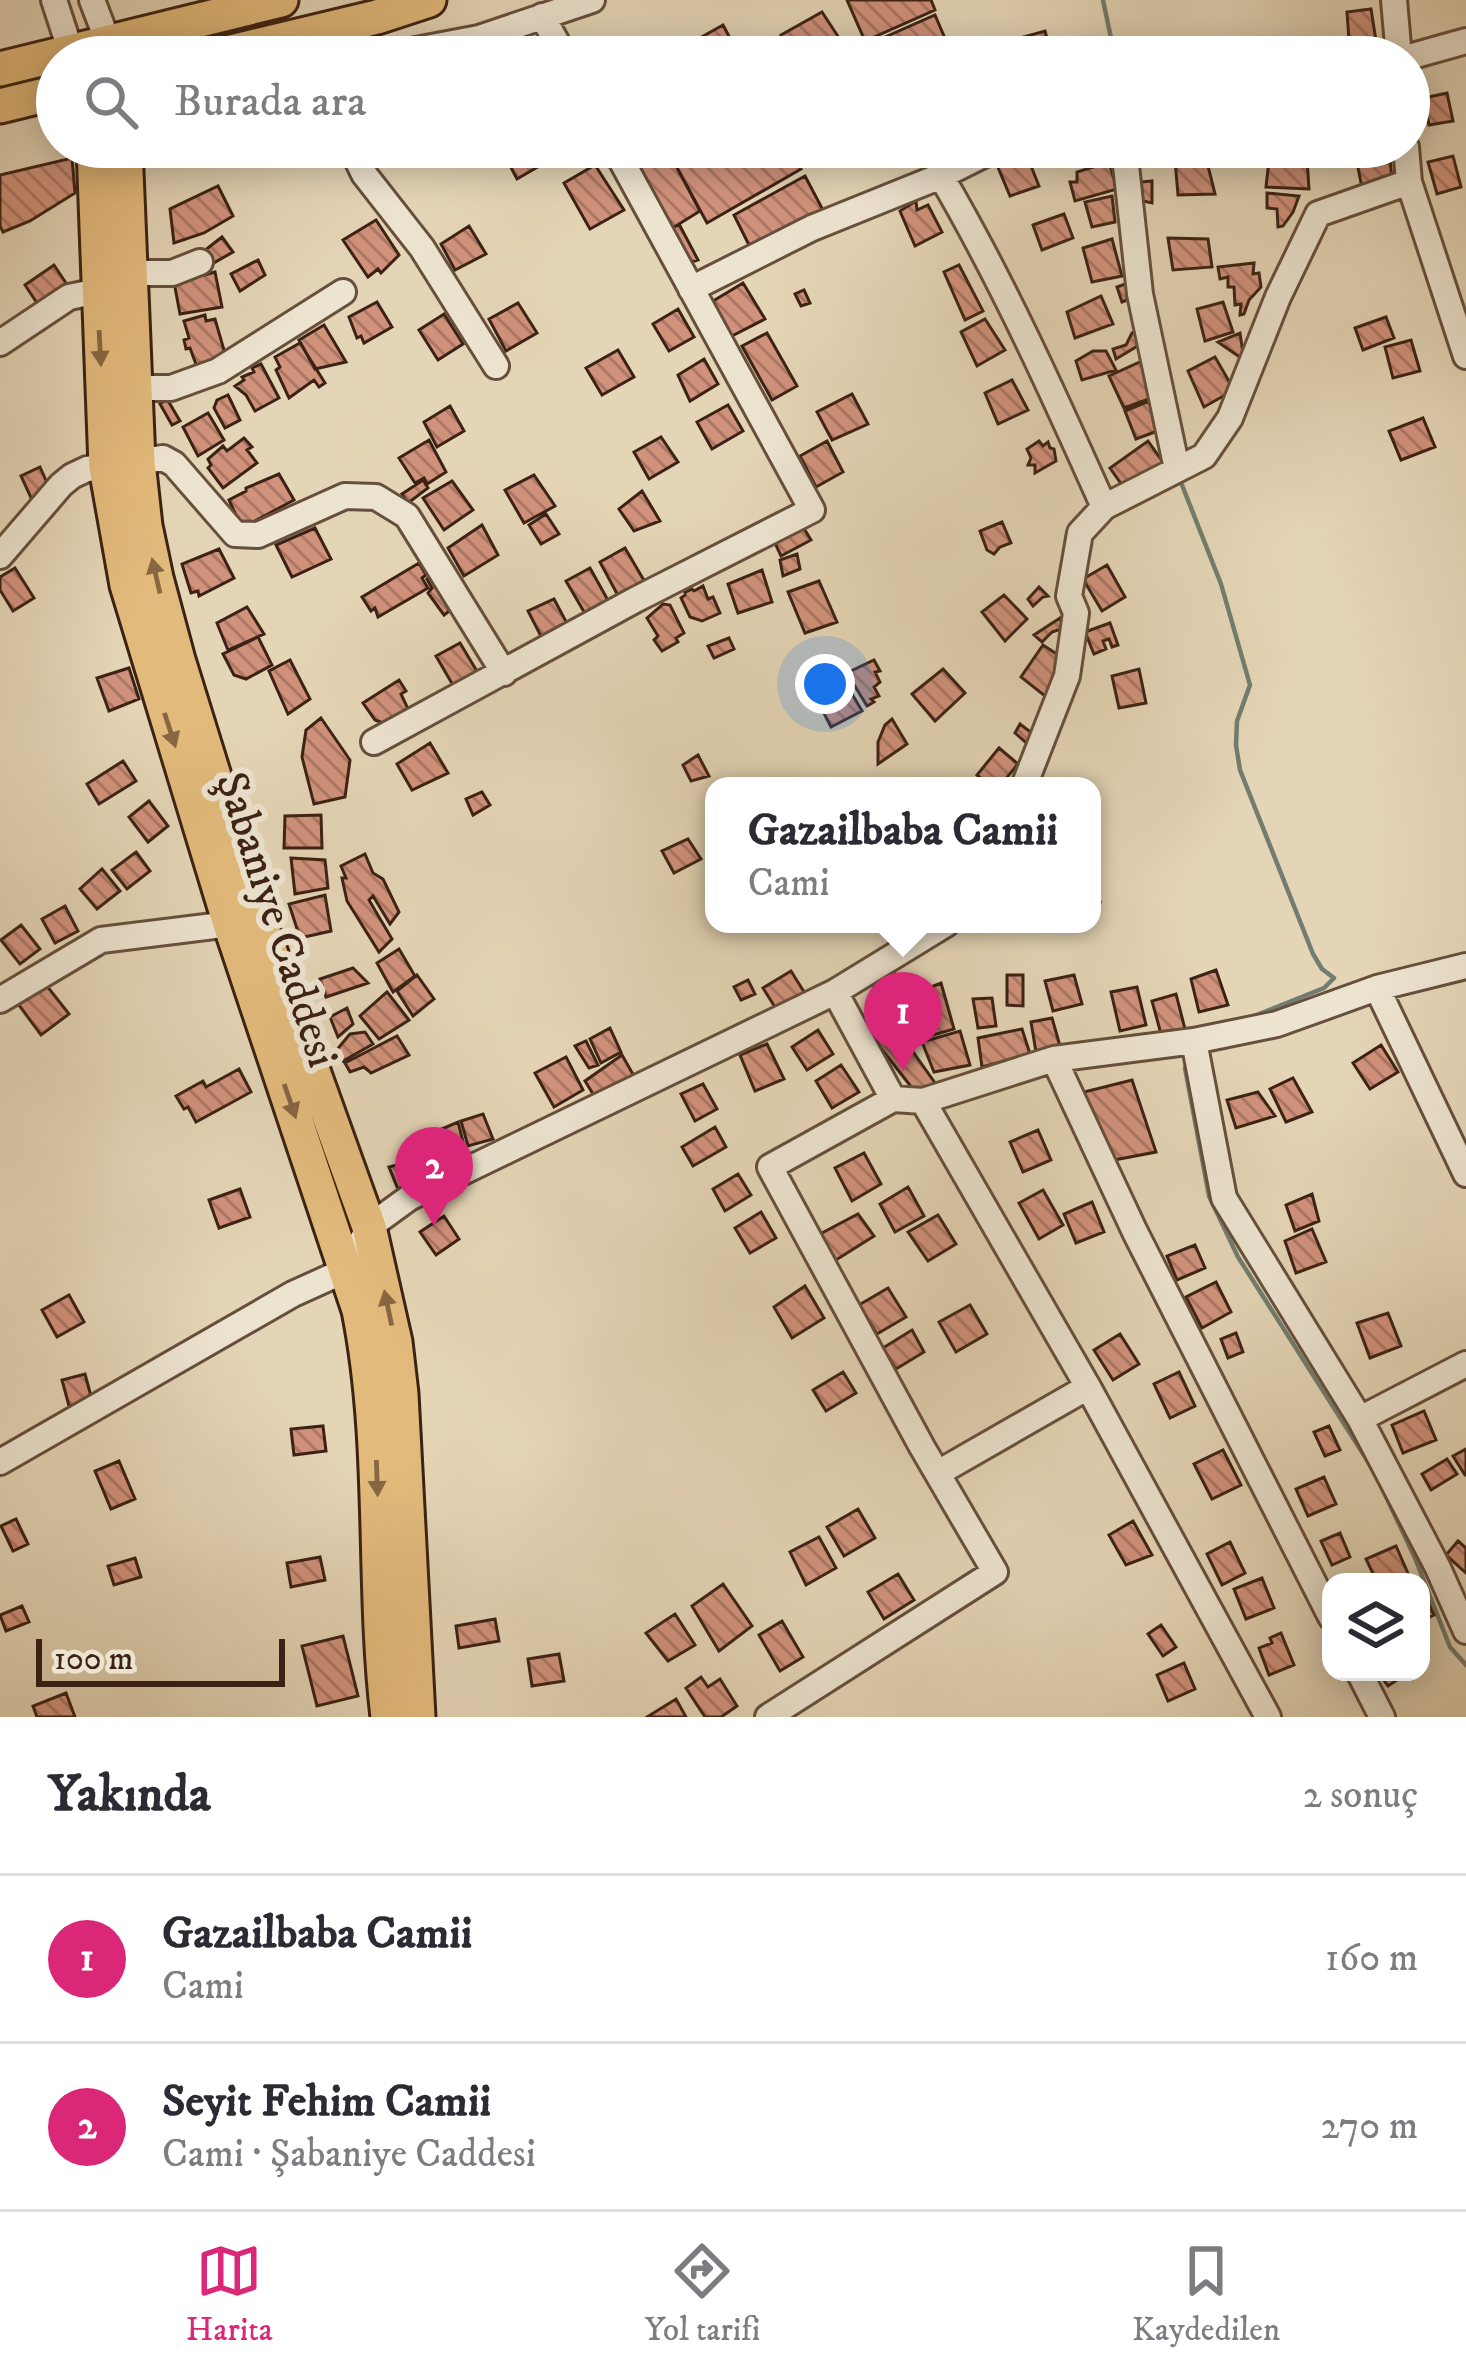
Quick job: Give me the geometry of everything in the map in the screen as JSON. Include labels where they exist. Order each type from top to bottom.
[{"type":"highway","points":[[158,36],[281,0]]},
{"type":"highway","points":[[331,36],[429,0]]},
{"type":"highway","points":[[0,69],[36,62]]},
{"type":"highway","points":[[0,106],[36,97]]},
{"type":"highway","name":"Şabaniye Caddesi","points":[[95,168],[98,291],[122,465],[128,585],[230,924],[359,1310],[372,1386],[388,1717]]},
{"type":"highway","points":[[126,168],[135,388],[122,465],[145,526],[178,660],[258,917],[369,1227],[395,1342],[401,1394],[418,1717]]},
{"type":"street","points":[[54,0],[65,36]]},
{"type":"street","points":[[92,0],[105,36]]},
{"type":"street","points":[[485,36],[592,0]]},
{"type":"street","points":[[1394,0],[1397,36]]},
{"type":"street","points":[[542,16],[553,36]]},
{"type":"street","points":[[1430,51],[1466,40]]},
{"type":"street","points":[[361,168],[422,248],[496,366]]},
{"type":"street","points":[[374,742],[634,600],[812,510],[625,168]]},
{"type":"street","points":[[691,289],[812,228],[957,168]]},
{"type":"street","points":[[1126,168],[1140,294],[1177,469]]},
{"type":"street","points":[[1407,168],[1466,356]]},
{"type":"street","points":[[941,176],[983,252],[1104,507]]},
{"type":"street","points":[[1028,777],[1067,676],[1076,613],[1069,596],[1080,533],[1104,507],[1204,456],[1230,418],[1278,297],[1318,214],[1408,182]]},
{"type":"street","points":[[128,273],[172,273],[200,262]]},
{"type":"street","points":[[0,343],[69,297],[98,291]]},
{"type":"street","points":[[135,388],[171,388],[218,371],[343,292]]},
{"type":"street","points":[[0,556],[61,485],[87,469],[163,458],[174,464],[235,534],[258,535],[345,496],[376,497],[407,516],[504,674]]},
{"type":"street","points":[[0,1000],[100,940],[230,924]]},
{"type":"street","points":[[0,1462],[292,1294],[346,1270],[369,1227],[410,1198],[835,992],[931,933]]},
{"type":"street","points":[[768,1717],[995,1572],[770,1167],[893,1099],[923,1101],[1054,1058],[1194,1041],[1277,1024],[1377,988],[1466,966]]},
{"type":"street","points":[[1377,988],[1466,1174]]},
{"type":"street","points":[[835,992],[893,1099]]},
{"type":"street","points":[[1194,1041],[1224,1198],[1360,1419],[1466,1631]]},
{"type":"street","points":[[1054,1058],[1136,1232],[1322,1599]]},
{"type":"street","points":[[923,1101],[1088,1387],[1268,1717]]},
{"type":"street","points":[[1360,1419],[1466,1364]]},
{"type":"street","points":[[938,1473],[1088,1387]]},
{"type":"street","points":[[1364,1681],[1382,1717]]},
{"type":"building","points":[[847,0],[931,0],[935,10],[876,36],[863,36]]},
{"type":"building","points":[[1371,9],[1375,36],[1349,36],[1347,12]]},
{"type":"building","points":[[822,12],[838,36],[782,36]]},
{"type":"building","points":[[935,15],[944,36],[888,36]]},
{"type":"building","points":[[723,25],[729,36],[703,36]]},
{"type":"building","points":[[1447,93],[1453,121],[1430,125],[1430,97]]},
{"type":"building","points":[[1453,156],[1461,187],[1437,194],[1430,162]]},
{"type":"building","points":[[36,166],[73,168],[75,193],[3,232],[0,175]]},
{"type":"building","points":[[511,168],[536,168],[517,179]]},
{"type":"building","points":[[597,168],[624,210],[590,229],[564,183]]},
{"type":"building","points":[[637,168],[677,168],[700,211],[671,229]]},
{"type":"building","points":[[677,168],[800,168],[801,169],[707,223]]},
{"type":"building","points":[[998,168],[1032,168],[1039,186],[1010,196]]},
{"type":"building","points":[[1111,168],[1117,189],[1075,201],[1070,182],[1077,182],[1077,172]]},
{"type":"building","points":[[1176,168],[1208,168],[1215,194],[1178,195]]},
{"type":"building","points":[[1268,168],[1308,168],[1309,189],[1266,187]]},
{"type":"building","points":[[1358,168],[1391,168],[1392,181],[1362,188]]},
{"type":"building","points":[[805,176],[825,214],[749,245],[734,215]]},
{"type":"building","points":[[1152,181],[1152,203],[1143,201],[1141,182]]},
{"type":"building","points":[[218,186],[233,216],[174,243],[170,209]]},
{"type":"building","points":[[1267,193],[1299,196],[1283,226],[1278,227],[1277,209],[1267,208]]},
{"type":"building","points":[[1112,196],[1115,222],[1092,227],[1085,202]]},
{"type":"building","points":[[916,201],[917,210],[928,205],[942,232],[915,246],[900,211]]},
{"type":"building","points":[[1064,214],[1073,238],[1042,250],[1033,225]]},
{"type":"building","points":[[376,220],[399,255],[381,273],[378,269],[368,277],[343,240]]},
{"type":"building","points":[[679,224],[698,260],[686,264],[666,232]]},
{"type":"building","points":[[469,226],[486,254],[455,270],[441,244]]},
{"type":"building","points":[[222,237],[233,252],[210,265],[204,251]]},
{"type":"building","points":[[1168,238],[1208,239],[1212,267],[1173,270]]},
{"type":"building","points":[[1112,239],[1122,276],[1092,282],[1083,248]]},
{"type":"building","points":[[258,260],[265,275],[240,291],[231,274]]},
{"type":"building","points":[[1254,263],[1253,274],[1259,273],[1261,287],[1240,315],[1234,287],[1228,287],[1228,277],[1220,279],[1218,267]]},
{"type":"building","points":[[54,265],[72,292],[43,312],[25,285]]},
{"type":"building","points":[[959,265],[983,311],[965,320],[944,272]]},
{"type":"building","points":[[215,272],[222,307],[180,314],[174,282]]},
{"type":"building","points":[[1131,282],[1135,297],[1122,302],[1117,287]]},
{"type":"building","points":[[743,283],[765,319],[730,337],[713,301]]},
{"type":"building","points":[[804,290],[810,303],[801,306],[795,294]]},
{"type":"building","points":[[1101,296],[1113,324],[1075,338],[1067,312]]},
{"type":"building","points":[[377,302],[392,327],[364,343],[349,317]]},
{"type":"building","points":[[1223,302],[1233,332],[1205,341],[1197,309]]},
{"type":"building","points":[[518,303],[537,333],[506,351],[489,319]]},
{"type":"building","points":[[678,309],[694,337],[669,351],[653,324]]},
{"type":"building","points":[[444,314],[463,344],[438,360],[419,330]]},
{"type":"building","points":[[205,315],[206,321],[215,319],[226,357],[197,367],[190,348],[186,349],[184,340],[189,338],[184,321]]},
{"type":"building","points":[[1386,317],[1394,338],[1363,350],[1355,328]]},
{"type":"building","points":[[985,319],[1005,350],[977,366],[961,332]]},
{"type":"building","points":[[324,325],[346,362],[315,369],[299,340]]},
{"type":"building","points":[[1141,329],[1147,345],[1116,359],[1113,349],[1126,345],[1132,333]]},
{"type":"building","points":[[767,333],[797,386],[772,400],[742,346]]},
{"type":"building","points":[[1240,333],[1244,360],[1218,342]]},
{"type":"building","points":[[1411,340],[1420,371],[1393,378],[1385,347]]},
{"type":"building","points":[[300,343],[325,383],[319,387],[314,380],[289,398],[275,357]]},
{"type":"building","points":[[618,350],[634,377],[602,395],[586,368]]},
{"type":"building","points":[[1093,351],[1106,351],[1116,370],[1082,380],[1076,361]]},
{"type":"building","points":[[1215,357],[1234,390],[1204,407],[1188,371]]},
{"type":"building","points":[[704,359],[718,384],[690,401],[678,375]]},
{"type":"building","points":[[1142,361],[1157,396],[1124,408],[1109,376]]},
{"type":"building","points":[[261,364],[279,398],[255,411],[235,386]]},
{"type":"building","points":[[1012,380],[1028,410],[998,424],[985,393]]},
{"type":"building","points":[[852,394],[868,424],[832,440],[817,412]]},
{"type":"building","points":[[228,395],[240,420],[225,428],[214,408],[217,400]]},
{"type":"building","points":[[167,399],[180,421],[172,425],[160,404]]},
{"type":"building","points":[[1149,401],[1160,430],[1136,439],[1125,411]]},
{"type":"building","points":[[728,405],[743,431],[712,449],[697,422]]},
{"type":"building","points":[[450,406],[464,431],[437,447],[424,422]]},
{"type":"building","points":[[208,413],[224,440],[198,456],[183,427]]},
{"type":"building","points":[[1423,418],[1435,447],[1401,460],[1389,431]]},
{"type":"building","points":[[661,437],[678,462],[649,479],[634,452]]},
{"type":"building","points":[[244,438],[257,463],[223,488],[208,468],[208,459],[223,446],[227,451]]},
{"type":"building","points":[[429,440],[446,472],[427,484],[424,478],[415,483],[399,458]]},
{"type":"building","points":[[827,441],[843,472],[816,487],[800,456]]},
{"type":"building","points":[[1039,441],[1054,449],[1056,461],[1035,473],[1035,465],[1028,465],[1027,449]]},
{"type":"building","points":[[1148,441],[1165,465],[1127,492],[1110,468]]},
{"type":"building","points":[[40,467],[52,494],[33,502],[21,476]]},
{"type":"building","points":[[279,474],[294,500],[242,528],[229,500]]},
{"type":"building","points":[[534,475],[555,506],[524,523],[505,490]]},
{"type":"building","points":[[423,480],[428,488],[408,503],[402,494]]},
{"type":"building","points":[[452,481],[473,510],[444,530],[423,498]]},
{"type":"building","points":[[642,491],[660,521],[634,531],[619,509]]},
{"type":"building","points":[[546,514],[559,534],[541,544],[529,525]]},
{"type":"building","points":[[1002,522],[1011,543],[994,554],[987,550],[980,531]]},
{"type":"building","points":[[482,525],[498,555],[464,576],[448,548]]},
{"type":"building","points":[[803,527],[811,540],[781,556],[774,541]]},
{"type":"building","points":[[315,528],[331,559],[292,577],[276,545]]},
{"type":"building","points":[[625,548],[649,589],[622,603],[600,562]]},
{"type":"building","points":[[219,549],[234,578],[199,596],[198,591],[191,593],[182,564]]},
{"type":"building","points":[[797,554],[800,569],[783,576],[780,560]]},
{"type":"building","points":[[419,563],[428,588],[378,617],[375,608],[371,611],[362,597]]},
{"type":"building","points":[[1107,565],[1125,597],[1102,611],[1083,579]]},
{"type":"building","points":[[15,568],[34,598],[13,611],[0,590],[0,577]]},
{"type":"building","points":[[590,568],[610,604],[587,617],[566,581]]},
{"type":"building","points":[[762,570],[772,602],[738,613],[728,584]]},
{"type":"building","points":[[433,574],[453,608],[444,615],[428,593],[432,588],[427,579]]},
{"type":"building","points":[[819,581],[837,622],[805,633],[788,592]]},
{"type":"building","points":[[703,586],[720,613],[702,621],[690,617],[681,598]]},
{"type":"building","points":[[1039,587],[1048,596],[1033,606],[1028,599]]},
{"type":"building","points":[[1004,595],[1027,619],[1005,641],[982,612]]},
{"type":"building","points":[[554,599],[570,629],[544,642],[528,611]]},
{"type":"building","points":[[663,604],[670,605],[684,633],[662,651],[647,618]]},
{"type":"building","points":[[247,607],[264,634],[228,650],[217,623]]},
{"type":"building","points":[[1060,618],[1064,628],[1042,642],[1034,635]]},
{"type":"building","points":[[1110,623],[1118,645],[1103,641],[1106,649],[1094,654],[1085,632]]},
{"type":"building","points":[[258,637],[272,665],[246,679],[234,675],[223,654]]},
{"type":"building","points":[[729,638],[734,649],[714,658],[708,646]]},
{"type":"building","points":[[460,643],[478,673],[454,687],[436,656]]},
{"type":"building","points":[[1043,645],[1066,660],[1045,696],[1021,677]]},
{"type":"building","points":[[290,660],[310,699],[288,714],[269,671]]},
{"type":"building","points":[[874,660],[880,671],[875,672],[880,682],[874,687],[879,696],[867,706],[847,673]]},
{"type":"building","points":[[129,668],[139,699],[109,711],[97,678]]},
{"type":"building","points":[[943,669],[965,693],[935,721],[912,694]]},
{"type":"building","points":[[1139,669],[1146,703],[1119,708],[1112,676]]},
{"type":"building","points":[[842,677],[862,711],[831,727],[814,694]]},
{"type":"building","points":[[399,680],[410,713],[388,725],[375,720],[363,703]]},
{"type":"building","points":[[321,718],[350,760],[345,797],[314,804],[302,757],[306,730]]},
{"type":"building","points":[[892,719],[907,744],[878,764],[878,742]]},
{"type":"building","points":[[1020,724],[1037,737],[1030,746],[1015,733]]},
{"type":"building","points":[[430,743],[448,773],[412,790],[397,764]]},
{"type":"building","points":[[999,748],[1018,764],[1007,777],[977,775]]},
{"type":"building","points":[[698,755],[709,776],[691,781],[683,765]]},
{"type":"building","points":[[123,761],[136,781],[99,804],[87,784]]},
{"type":"building","points":[[482,792],[490,805],[473,815],[466,799]]},
{"type":"building","points":[[149,801],[168,826],[148,842],[129,817]]},
{"type":"building","points":[[321,815],[322,848],[284,848],[285,816]]},
{"type":"building","points":[[688,839],[701,859],[674,873],[662,851]]},
{"type":"building","points":[[136,852],[150,871],[127,889],[112,870]]},
{"type":"building","points":[[365,854],[399,912],[390,924],[373,896],[369,900],[392,939],[379,952],[347,901],[342,878],[346,878],[341,866]]},
{"type":"building","points":[[291,858],[325,860],[328,888],[295,894]]},
{"type":"building","points":[[102,869],[120,891],[97,909],[80,889]]},
{"type":"building","points":[[325,895],[331,931],[300,938],[289,904]]},
{"type":"building","points":[[65,906],[78,931],[55,943],[42,919]]},
{"type":"building","points":[[21,925],[40,949],[20,964],[1,940]]},
{"type":"building","points":[[399,949],[415,976],[393,992],[377,963]]},
{"type":"building","points":[[353,968],[368,983],[326,997],[320,979]]},
{"type":"building","points":[[893,970],[899,983],[877,993],[871,980]]},
{"type":"building","points":[[1216,970],[1228,1005],[1199,1012],[1191,979]]},
{"type":"building","points":[[791,971],[806,995],[778,1012],[763,988]]},
{"type":"building","points":[[417,975],[434,999],[413,1016],[397,991]]},
{"type":"building","points":[[1007,975],[1023,975],[1023,1006],[1007,1005]]},
{"type":"building","points":[[1074,975],[1082,1004],[1053,1011],[1045,981]]},
{"type":"building","points":[[748,980],[755,994],[741,1000],[734,987]]},
{"type":"building","points":[[43,981],[69,1014],[41,1035],[16,1001]]},
{"type":"building","points":[[941,983],[954,1029],[909,1042],[896,1001]]},
{"type":"building","points":[[1137,987],[1146,1025],[1120,1031],[1111,992]]},
{"type":"building","points":[[387,992],[409,1020],[379,1039],[360,1016]]},
{"type":"building","points":[[1176,994],[1185,1029],[1161,1034],[1152,1001]]},
{"type":"building","points":[[992,998],[996,1026],[978,1028],[973,999]]},
{"type":"building","points":[[347,1008],[353,1024],[338,1037],[330,1017]]},
{"type":"building","points":[[1052,1018],[1060,1046],[1036,1052],[1031,1022]]},
{"type":"building","points":[[610,1028],[621,1052],[601,1063],[590,1039]]},
{"type":"building","points":[[1022,1029],[1030,1054],[982,1067],[978,1038]]},
{"type":"building","points":[[818,1030],[833,1054],[807,1070],[792,1047]]},
{"type":"building","points":[[884,1030],[900,1056],[911,1049],[935,1083],[916,1093],[873,1038]]},
{"type":"building","points":[[960,1031],[970,1065],[934,1072],[922,1042]]},
{"type":"building","points":[[365,1032],[373,1044],[343,1061],[335,1052],[350,1034]]},
{"type":"building","points":[[397,1036],[409,1055],[371,1073],[364,1067],[350,1072],[345,1063]]},
{"type":"building","points":[[586,1041],[598,1065],[589,1068],[575,1046]]},
{"type":"building","points":[[767,1044],[784,1079],[755,1091],[740,1055]]},
{"type":"building","points":[[1381,1045],[1398,1072],[1370,1089],[1353,1063]]},
{"type":"building","points":[[622,1055],[638,1083],[598,1102],[585,1081]]},
{"type":"building","points":[[566,1057],[583,1090],[554,1107],[535,1073]]},
{"type":"building","points":[[841,1065],[859,1092],[832,1108],[816,1081]]},
{"type":"building","points":[[239,1069],[251,1092],[196,1122],[176,1096],[203,1081],[206,1087]]},
{"type":"building","points":[[1293,1078],[1312,1112],[1286,1122],[1270,1089]]},
{"type":"building","points":[[1132,1080],[1156,1152],[1109,1161],[1084,1092]]},
{"type":"building","points":[[703,1084],[717,1109],[695,1121],[681,1094]]},
{"type":"building","points":[[1258,1092],[1275,1116],[1236,1128],[1227,1100]]},
{"type":"building","points":[[483,1114],[493,1139],[468,1146],[461,1121]]},
{"type":"building","points":[[458,1122],[464,1146],[440,1153],[430,1134]]},
{"type":"building","points":[[715,1127],[726,1147],[693,1166],[682,1147]]},
{"type":"building","points":[[1038,1130],[1051,1160],[1023,1172],[1010,1142]]},
{"type":"building","points":[[864,1153],[881,1184],[852,1201],[835,1168]]},
{"type":"building","points":[[412,1161],[427,1187],[402,1199],[389,1167]]},
{"type":"building","points":[[738,1174],[751,1195],[725,1211],[713,1189]]},
{"type":"building","points":[[908,1187],[924,1216],[895,1232],[880,1204]]},
{"type":"building","points":[[240,1189],[250,1217],[219,1228],[209,1200]]},
{"type":"building","points":[[1043,1190],[1063,1225],[1039,1239],[1019,1203]]},
{"type":"building","points":[[1312,1194],[1319,1221],[1295,1231],[1286,1205]]},
{"type":"building","points":[[1092,1202],[1104,1232],[1076,1243],[1064,1214]]},
{"type":"building","points":[[761,1212],[776,1238],[750,1253],[735,1228]]},
{"type":"building","points":[[858,1214],[874,1236],[836,1260],[820,1234]]},
{"type":"building","points":[[938,1215],[956,1244],[928,1261],[908,1232]]},
{"type":"building","points":[[444,1216],[459,1239],[436,1255],[420,1232]]},
{"type":"building","points":[[1312,1229],[1326,1262],[1296,1273],[1285,1241]]},
{"type":"building","points":[[1195,1245],[1205,1268],[1177,1280],[1167,1256]]},
{"type":"building","points":[[1216,1282],[1231,1312],[1202,1328],[1186,1297]]},
{"type":"building","points":[[805,1286],[824,1318],[792,1338],[774,1307]]},
{"type":"building","points":[[888,1288],[906,1317],[877,1334],[859,1305]]},
{"type":"building","points":[[69,1295],[84,1322],[57,1337],[42,1310]]},
{"type":"building","points":[[970,1305],[987,1334],[956,1352],[939,1322]]},
{"type":"building","points":[[1388,1313],[1401,1346],[1370,1358],[1357,1323]]},
{"type":"building","points":[[912,1330],[924,1352],[896,1369],[883,1348]]},
{"type":"building","points":[[1236,1333],[1243,1352],[1228,1358],[1221,1339]]},
{"type":"building","points":[[1120,1334],[1139,1364],[1113,1380],[1094,1350]]},
{"type":"building","points":[[843,1372],[856,1393],[826,1411],[813,1390]]},
{"type":"building","points":[[1179,1372],[1195,1406],[1170,1418],[1154,1384]]},
{"type":"building","points":[[85,1374],[92,1400],[69,1406],[62,1380]]},
{"type":"building","points":[[1424,1411],[1436,1440],[1403,1453],[1392,1425]]},
{"type":"building","points":[[323,1426],[326,1451],[294,1455],[291,1429]]},
{"type":"building","points":[[1329,1426],[1340,1450],[1325,1456],[1314,1432]]},
{"type":"building","points":[[1466,1449],[1466,1475],[1465,1475],[1453,1456]]},
{"type":"building","points":[[1223,1450],[1241,1485],[1212,1499],[1194,1464]]},
{"type":"building","points":[[1447,1459],[1457,1474],[1431,1490],[1422,1474]]},
{"type":"building","points":[[119,1461],[135,1499],[111,1509],[95,1471]]},
{"type":"building","points":[[1324,1477],[1336,1504],[1308,1516],[1296,1489]]},
{"type":"building","points":[[858,1509],[875,1538],[844,1556],[827,1527]]},
{"type":"building","points":[[16,1519],[28,1544],[13,1551],[1,1526]]},
{"type":"building","points":[[1133,1521],[1152,1555],[1126,1565],[1109,1535]]},
{"type":"building","points":[[1340,1533],[1350,1557],[1332,1565],[1321,1541]]},
{"type":"building","points":[[819,1537],[836,1568],[806,1585],[790,1552]]},
{"type":"building","points":[[1458,1541],[1466,1548],[1466,1573],[1446,1555]]},
{"type":"building","points":[[1230,1542],[1245,1573],[1222,1585],[1207,1554]]},
{"type":"building","points":[[1396,1546],[1408,1573],[1373,1573],[1366,1559]]},
{"type":"building","points":[[320,1557],[325,1580],[291,1587],[287,1563]]},
{"type":"building","points":[[135,1558],[141,1577],[114,1585],[108,1566]]},
{"type":"building","points":[[898,1574],[914,1600],[884,1619],[868,1592]]},
{"type":"building","points":[[1262,1578],[1274,1608],[1246,1619],[1234,1589]]},
{"type":"building","points":[[723,1584],[752,1626],[719,1651],[692,1606]]},
{"type":"building","points":[[22,1606],[29,1622],[6,1631],[0,1615]]},
{"type":"building","points":[[675,1614],[695,1645],[668,1661],[646,1633]]},
{"type":"building","points":[[495,1619],[499,1641],[459,1648],[456,1626]]},
{"type":"building","points":[[782,1621],[803,1657],[780,1671],[759,1635]]},
{"type":"building","points":[[1161,1625],[1176,1647],[1163,1656],[1148,1634]]},
{"type":"building","points":[[1281,1633],[1294,1665],[1269,1675],[1259,1648]]},
{"type":"building","points":[[343,1636],[358,1696],[317,1706],[302,1646]]},
{"type":"building","points":[[559,1654],[564,1681],[532,1686],[528,1659]]},
{"type":"building","points":[[1184,1663],[1195,1689],[1168,1701],[1157,1675]]},
{"type":"building","points":[[701,1677],[708,1687],[720,1679],[737,1706],[721,1717],[705,1717],[686,1688]]},
{"type":"building","points":[[66,1693],[75,1717],[37,1717],[33,1706]]},
{"type":"building","points":[[676,1699],[686,1717],[647,1717]]},
{"type":"waterway","points":[[1103,0],[1111,36]]},
{"type":"waterway","points":[[1182,485],[1221,584],[1250,685],[1237,721],[1240,770],[1313,954],[1334,978],[1324,988],[1249,1018]]},
{"type":"waterway","points":[[1185,1068],[1209,1196],[1238,1257],[1374,1471],[1450,1647],[1466,1665]]},
{"type":"place","name":"Gazailbaba Camii","points":[[903,1071]]},
{"type":"place","name":"Seyit Fehim Camii","points":[[434,1226]]}]
